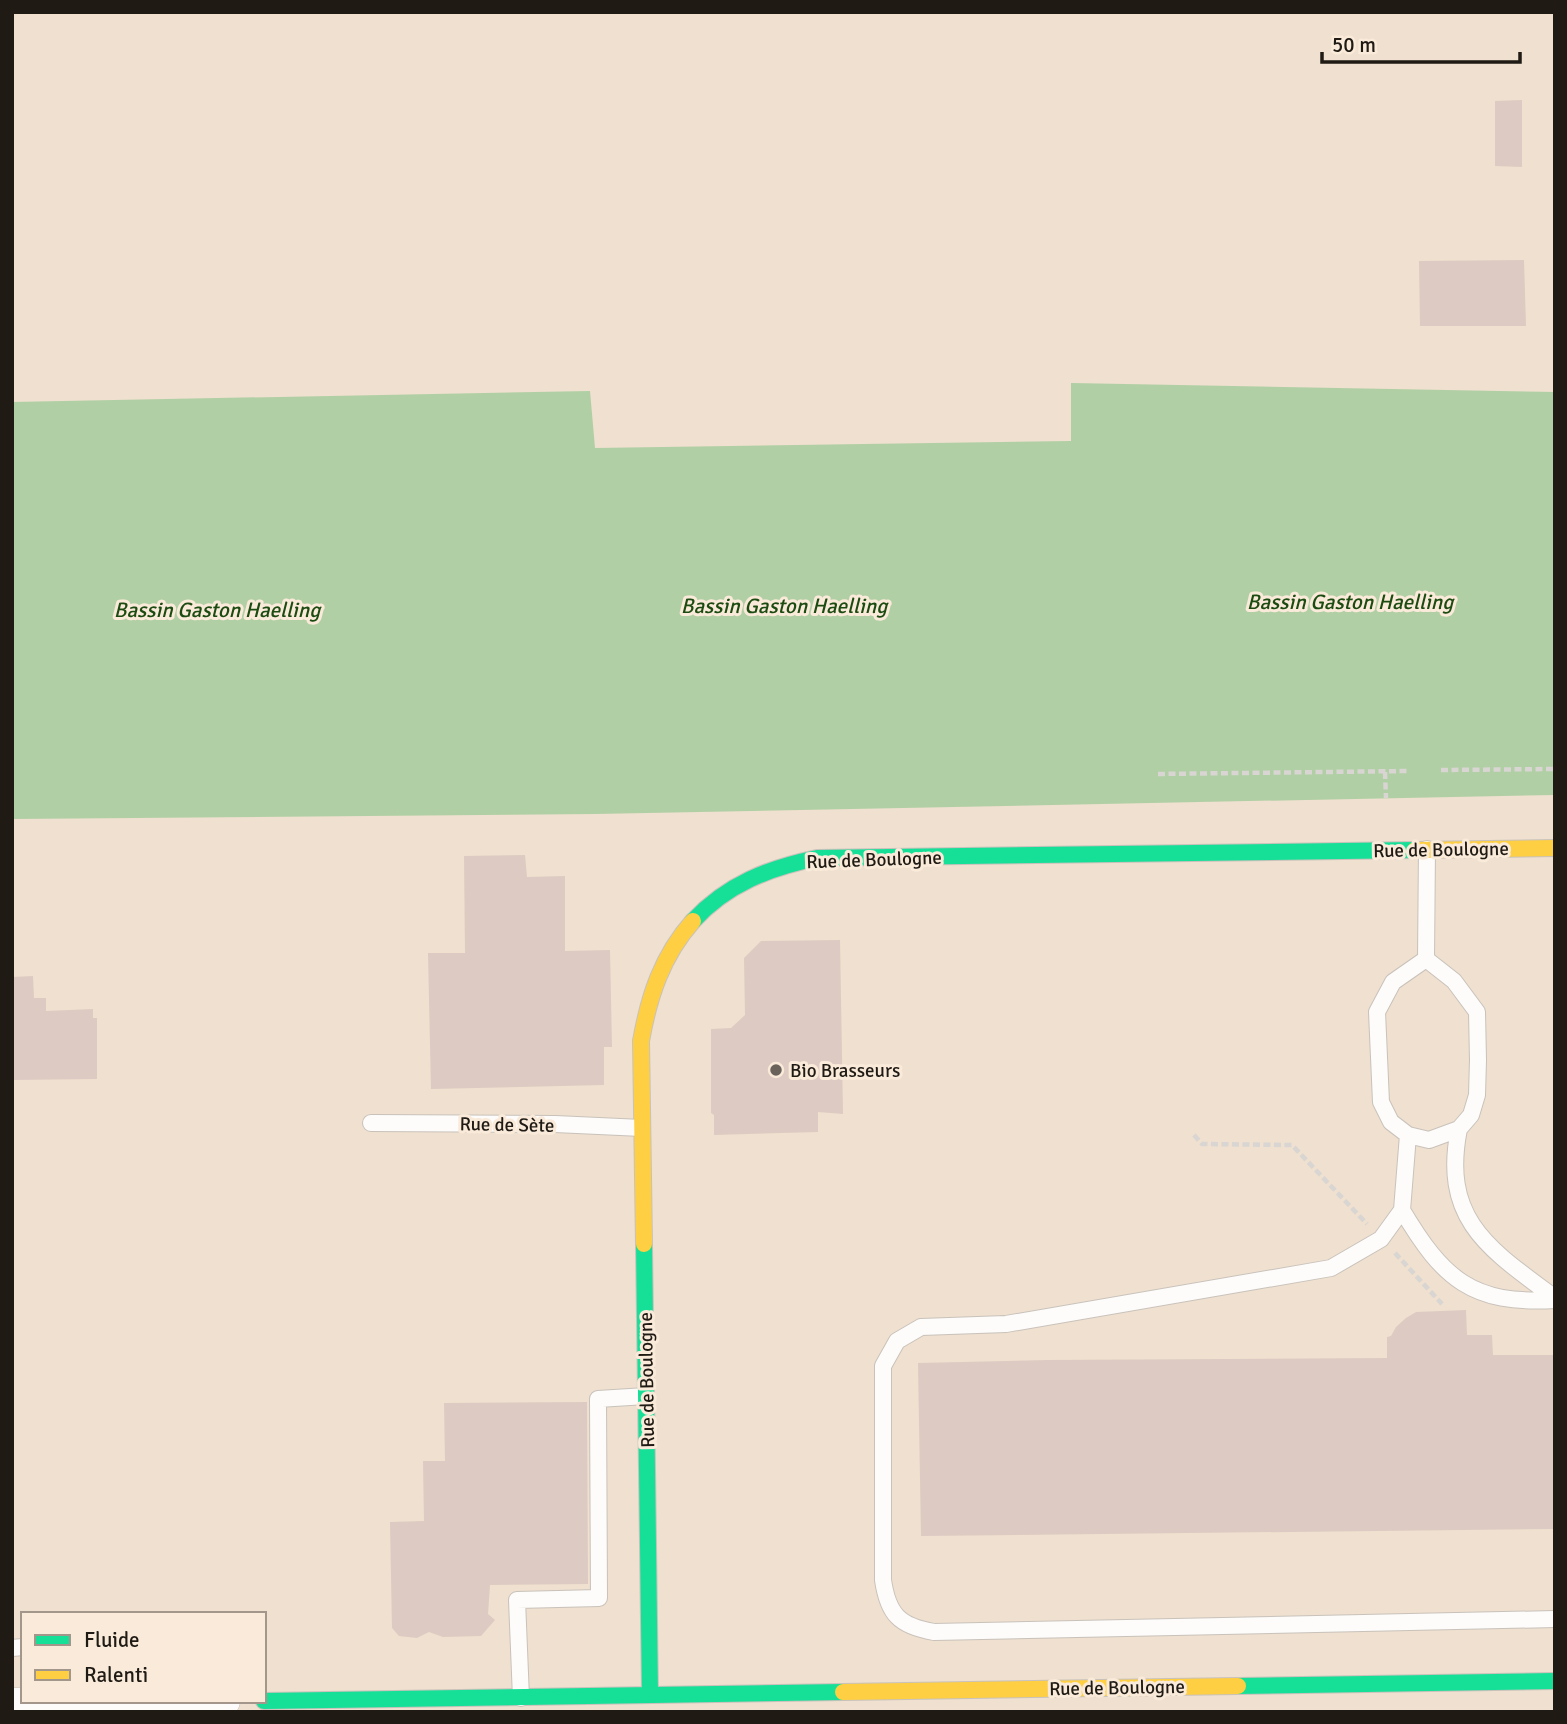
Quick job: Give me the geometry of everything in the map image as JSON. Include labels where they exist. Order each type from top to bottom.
[{"type":"street","name":"Rue de Boulogne","points":[[1555,848],[817,858],[779,866],[753,876],[707,905],[673,944],[648,1001],[641,1041],[646,1396],[670,1700],[1210,1692],[1555,1681]]},
{"type":"street","points":[[266,1701],[521,1698],[670,1700]]},
{"type":"street","points":[[12,1704],[83,1703]]},
{"type":"lane","points":[[1426,959],[1427,849]]},
{"type":"lane","points":[[1426,959],[1454,981],[1477,1013],[1477,1096],[1471,1115],[1459,1129],[1429,1140],[1409,1135],[1391,1122],[1381,1102],[1377,1012],[1393,982],[1426,959]]},
{"type":"lane","name":"Rue de Sète","points":[[371,1124],[555,1124],[642,1128]]},
{"type":"lane","points":[[1459,1129],[1454,1155],[1457,1195],[1475,1231],[1506,1262],[1555,1299]]},
{"type":"lane","points":[[1409,1135],[1402,1210],[1381,1239],[1331,1268],[1006,1324],[921,1327],[897,1342],[883,1366],[883,1580],[886,1602],[897,1617],[914,1629],[934,1632],[1555,1619]]},
{"type":"lane","points":[[1402,1210],[1431,1255],[1454,1277],[1488,1296],[1522,1302],[1555,1299]]},
{"type":"lane","points":[[521,1698],[517,1600],[599,1598],[598,1399],[646,1396]]},
{"type":"path","points":[[1441,771],[1555,769]]},
{"type":"path","points":[[1158,774],[1408,771]]},
{"type":"path","points":[[1385,772],[1386,798]]},
{"type":"path","points":[[1194,1135],[1202,1144],[1292,1145],[1443,1304]]},
{"type":"shaded area","points":[[12,12],[1555,12],[1555,1712],[12,1712]]},
{"type":"water","name":"Bassin Gaston Haelling","points":[[1071,383],[1555,392],[1555,795],[595,814],[12,819],[12,402],[590,391],[595,448],[1071,441]]},
{"type":"building","points":[[1522,100],[1522,167],[1495,166],[1495,101]]},
{"type":"building","points":[[1524,260],[1526,326],[1420,326],[1419,261]]},
{"type":"building","points":[[525,855],[527,877],[565,876],[565,951],[610,950],[612,1047],[604,1047],[604,1085],[431,1089],[428,953],[465,953],[464,856]]},
{"type":"building","name":"Bio Brasseurs","points":[[840,940],[843,1114],[818,1112],[818,1132],[714,1135],[714,1115],[711,1113],[711,1029],[731,1028],[745,1015],[744,958],[761,941]]},
{"type":"building","points":[[33,976],[34,998],[46,998],[46,1011],[93,1009],[93,1018],[97,1018],[97,1079],[12,1080],[12,977]]},
{"type":"building","points":[[1466,1310],[1467,1335],[1492,1335],[1493,1355],[1555,1355],[1555,1529],[921,1536],[918,1363],[1387,1358],[1387,1337],[1391,1336],[1406,1318],[1416,1312]]},
{"type":"building","points":[[587,1402],[588,1584],[490,1585],[488,1614],[495,1620],[481,1636],[443,1637],[429,1632],[417,1638],[399,1636],[392,1628],[390,1522],[424,1521],[423,1461],[445,1461],[444,1403]]},
{"type":"traffic: fast","points":[[693,921],[720,897],[750,879],[817,858],[1415,850]]},
{"type":"traffic: fast","points":[[644,1244],[650,1695]]},
{"type":"traffic: fast","points":[[1238,1686],[1555,1681]]},
{"type":"traffic: fast","points":[[266,1701],[843,1692]]},
{"type":"traffic: slow","points":[[1415,850],[1555,848]]},
{"type":"traffic: slow","points":[[644,1244],[641,1041],[658,977],[673,948],[693,921]]},
{"type":"traffic: slow","points":[[843,1692],[1238,1686]]},
{"type":"place","name":"Bio Brasseurs","points":[[776,1070]]}]
